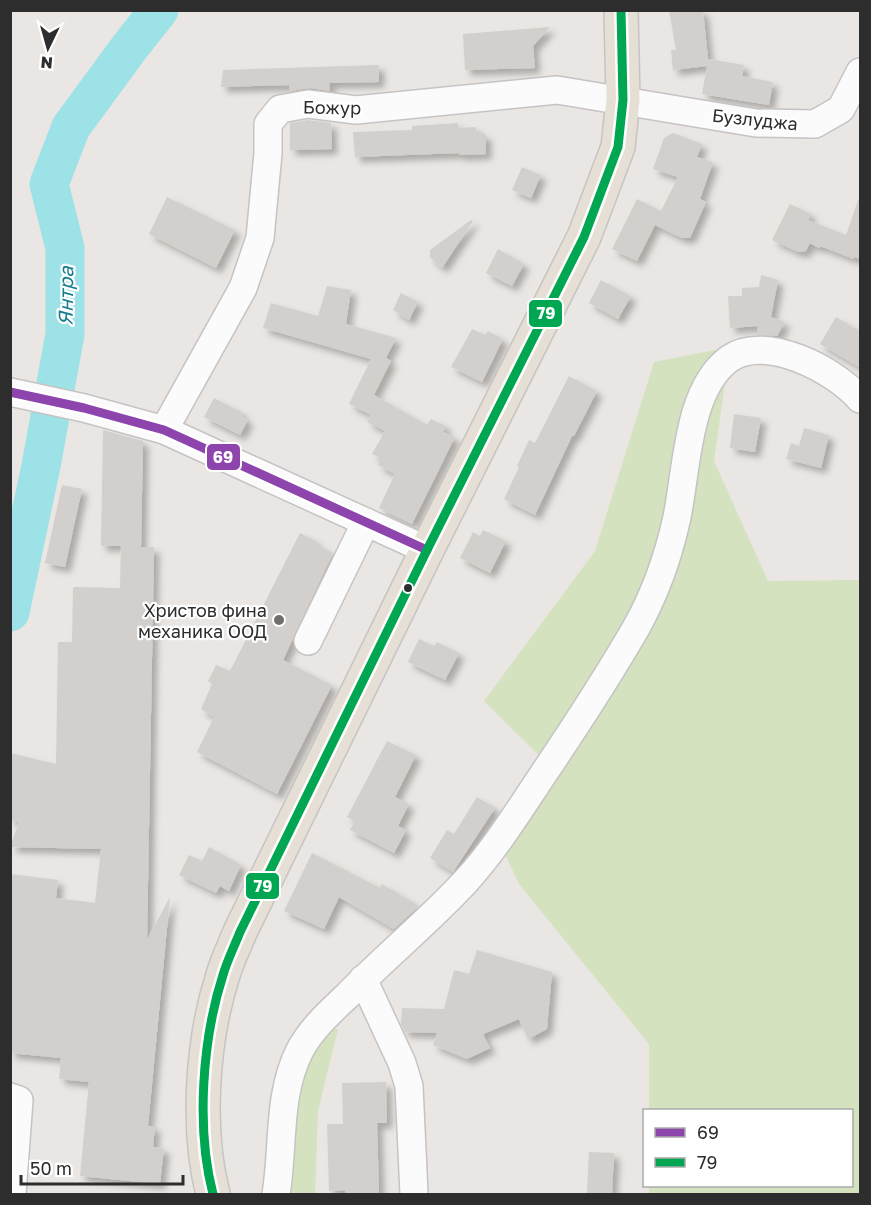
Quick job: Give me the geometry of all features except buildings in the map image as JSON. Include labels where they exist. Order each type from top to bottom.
[{"type":"main road","points":[[213,1194],[209,1179],[203,1093],[212,1017],[223,975],[240,932],[427,550],[584,237],[618,147],[623,100],[621,10]]},
{"type":"street","name":"Бузлуджа","points":[[623,100],[756,123],[814,124],[841,109],[861,72]]},
{"type":"street","name":"Божур","points":[[164,430],[243,288],[260,238],[268,153],[268,124],[280,109],[308,104],[356,110],[557,90],[623,100]]},
{"type":"street","points":[[276,1194],[283,1113],[289,1081],[299,1053],[311,1032],[463,884],[484,860],[549,765],[638,625],[664,564],[677,518],[688,450],[700,400],[707,384],[731,357],[746,351],[764,350],[784,353],[812,364],[843,383],[861,399]]},
{"type":"street","points":[[15,393],[84,408],[164,430],[427,550]]},
{"type":"street","points":[[308,641],[366,522]]},
{"type":"street","points":[[363,979],[402,1063],[409,1086],[414,1194]]},
{"type":"street","points":[[10,1097],[19,1100],[12,1194]]},
{"type":"green space","points":[[730,347],[714,461],[768,581],[860,580],[860,1194],[649,1194],[649,1187],[853,1187],[853,1109],[649,1109],[649,1044],[519,884],[504,852],[549,765],[484,701],[595,551],[654,362]]},
{"type":"green space","points":[[338,1029],[318,1111],[315,1194],[276,1194],[311,1032]]},
{"type":"waterway","name":"Янтра","points":[[10,612],[41,466],[65,334],[65,248],[49,184],[71,127],[159,10]]},
{"type":"transit line","name":"79","points":[[213,1194],[204,1142],[204,1084],[210,1028],[225,970],[240,932],[427,550],[584,237],[618,147],[623,100],[621,10]]},
{"type":"transit line","name":"69","points":[[10,392],[84,408],[164,430],[427,550]]},
{"type":"place","name":"Христов фина механика ООД","points":[[279,620]]}]
